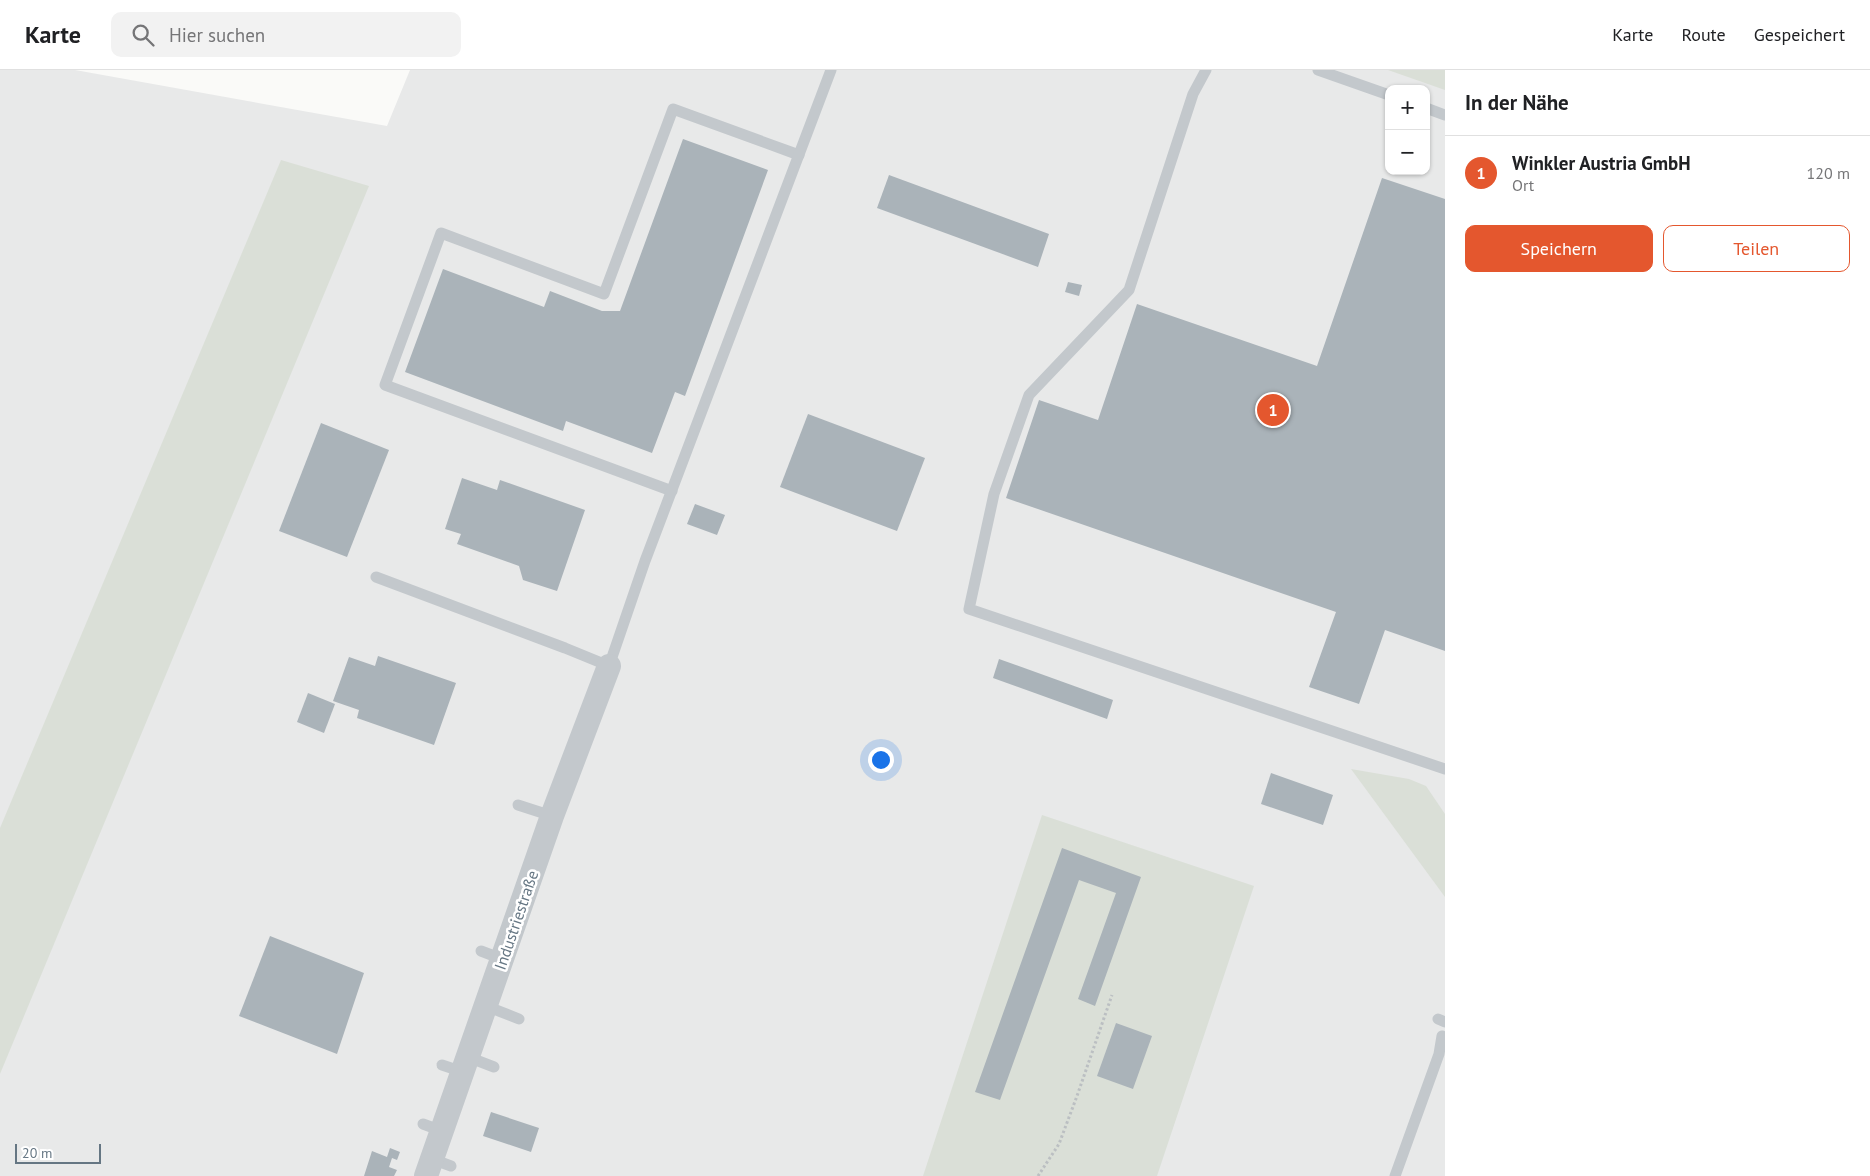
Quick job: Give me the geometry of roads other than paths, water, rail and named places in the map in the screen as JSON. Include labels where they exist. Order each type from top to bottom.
[{"type":"street","name":"Industriestraße","points":[[436,1167],[432,1127],[458,1065],[486,1006],[492,955],[552,816],[609,666]]},
{"type":"lane","points":[[376,577],[609,666],[672,491],[831,70]]},
{"type":"lane","points":[[1206,70],[1193,94],[1129,290],[1029,395],[994,494],[968,609],[1445,769]]},
{"type":"lane","points":[[1318,70],[1385,94]]},
{"type":"lane","points":[[672,491],[385,385],[441,234],[604,294],[673,109],[799,155]]},
{"type":"lane","points":[[1430,109],[1445,115]]},
{"type":"lane","points":[[518,805],[552,816]]},
{"type":"lane","points":[[486,1006],[519,1019]]},
{"type":"lane","points":[[1395,1176],[1439,1054],[1442,1036]]},
{"type":"lane","points":[[458,1065],[494,1067]]},
{"type":"place","name":"Winkler Austria GmbH","points":[[1273,410]]}]
